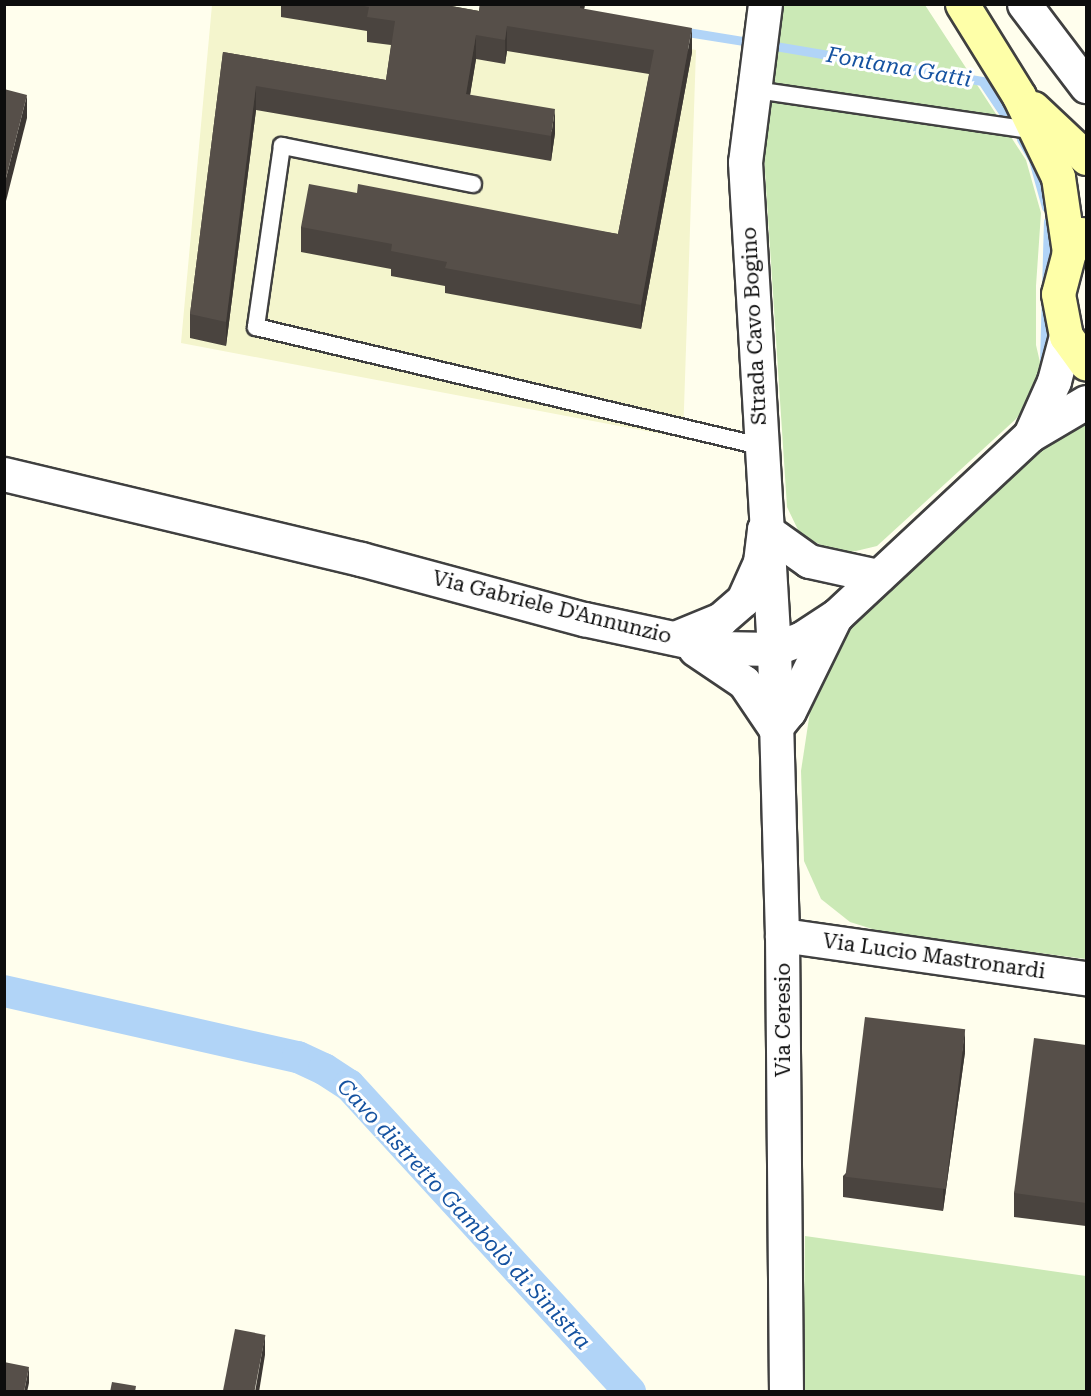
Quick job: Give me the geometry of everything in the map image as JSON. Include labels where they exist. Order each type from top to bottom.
[{"type":"main road","points":[[962,4],[1019,96],[1058,177],[1078,241],[1058,294],[1066,336],[1086,364]]},
{"type":"main road","points":[[1019,96],[1086,158]]},
{"type":"street","name":"Strada Cavo Bogino","points":[[765,4],[756,90],[745,162],[764,529],[774,649]]},
{"type":"street","points":[[1024,4],[1086,86]]},
{"type":"street","name":"Via Gabriele D'Annunzio","points":[[1030,435],[1054,381],[1066,336]]},
{"type":"street","name":"Via Gabriele D'Annunzio","points":[[4,474],[675,638],[745,651],[774,649],[801,638],[837,615],[1030,435],[1086,402]]},
{"type":"street","points":[[675,638],[721,619],[743,600],[760,562],[764,529],[809,561],[878,576]]},
{"type":"street","points":[[675,638],[718,661],[744,682],[775,728],[789,711],[837,615]]},
{"type":"street","name":"Via Ceresio","points":[[774,649],[782,935],[786,1392]]},
{"type":"street","name":"Via Lucio Mastronardi","points":[[782,935],[1086,978]]},
{"type":"lane","points":[[756,90],[1036,131]]},
{"type":"lane","points":[[473,184],[282,146],[256,327],[760,446]]},
{"type":"green space","points":[[212,5],[448,5],[696,50],[683,438],[181,343]]},
{"type":"green space","points":[[772,5],[925,5],[1026,160],[1041,213],[1036,286],[1036,345],[1042,371],[1031,399],[1016,419],[877,546],[856,551],[836,553],[800,534],[787,507],[764,156],[773,86],[763,75]]},
{"type":"green space","points":[[1086,422],[1086,959],[885,933],[850,922],[821,899],[804,861],[801,771],[811,705],[824,664],[857,620],[1018,464],[1078,423]]},
{"type":"green space","points":[[805,1236],[1086,1276],[1086,1391],[803,1391]]},
{"type":"building","points":[[354,4],[440,4],[479,11],[480,4],[580,4],[580,8],[692,28],[641,305],[445,268],[447,262],[391,251],[392,244],[301,227],[309,184],[357,193],[358,184],[618,234],[654,50],[507,26],[505,40],[476,35],[466,94],[555,109],[551,136],[256,86],[226,322],[190,314],[223,52],[386,80],[395,21],[367,17],[369,7]]},
{"type":"building","points":[[4,89],[27,95],[4,186]]},
{"type":"building","points":[[865,1017],[965,1029],[946,1189],[845,1177]]},
{"type":"building","points":[[1034,1038],[1086,1045],[1086,1203],[1014,1193]]},
{"type":"building","points":[[235,1329],[265,1335],[254,1392],[223,1392]]},
{"type":"building","points":[[4,1362],[29,1367],[24,1392],[4,1390]]},
{"type":"building","points":[[112,1382],[136,1386],[135,1392],[110,1392]]},
{"type":"waterway","name":"Fontana Gatti","points":[[681,31],[750,42]]},
{"type":"waterway","name":"Fontana Gatti","points":[[775,46],[982,81],[1006,117]]},
{"type":"waterway","name":"Fontana Gatti","points":[[1021,139],[1033,160],[1046,207]]},
{"type":"waterway","name":"Fontana Gatti","points":[[1044,362],[1048,221]]},
{"type":"waterway","name":"Cavo distretto Gambolò di Sinistra","points":[[4,991],[298,1057],[324,1069],[349,1085],[630,1392]]}]
